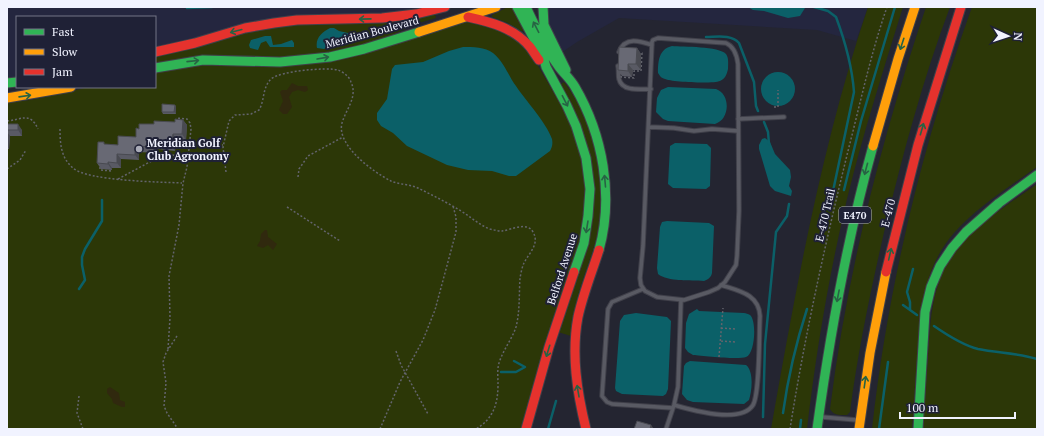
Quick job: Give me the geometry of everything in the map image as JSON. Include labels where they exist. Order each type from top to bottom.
[{"type":"main road","name":"Meridian Boulevard","points":[[156,52],[195,43],[245,28],[274,23],[303,20],[388,17],[416,14],[445,7]]},
{"type":"main road","name":"Meridian Boulevard","points":[[156,68],[209,60],[280,62],[319,59],[351,52],[496,7]]},
{"type":"main road","name":"Belford Avenue","points":[[517,7],[543,56],[546,67],[569,110],[582,142],[588,175],[589,204],[584,243],[547,354],[526,429]]},
{"type":"main road","points":[[526,7],[555,62],[569,77]]},
{"type":"main road","points":[[543,7],[542,15],[544,25],[594,127],[601,153],[605,186],[604,220],[601,241],[583,296],[575,336],[576,384],[586,429]]},
{"type":"main road","name":"E470","points":[[817,429],[838,297],[862,185],[884,102],[914,7]]},
{"type":"main road","name":"E-470","points":[[860,425],[866,372],[898,219],[926,117],[961,7]]},
{"type":"main road","points":[[466,17],[494,23],[513,32],[527,44],[546,67]]},
{"type":"main road","points":[[7,98],[30,96],[66,88]]},
{"type":"main road","points":[[918,429],[925,312],[929,294],[937,271],[948,252],[969,227],[1037,175]]},
{"type":"lane","points":[[658,38],[724,42],[729,44],[734,50],[738,62],[739,207],[737,256],[734,269],[722,285],[705,293],[681,300],[653,296],[646,293],[643,289],[640,278],[644,246],[652,45],[653,40],[658,38]]},
{"type":"lane","points":[[619,54],[622,46],[629,41],[638,41],[652,45]]},
{"type":"lane","points":[[618,60],[619,78],[624,86],[629,88],[651,90]]},
{"type":"lane","points":[[738,119],[784,117]]},
{"type":"lane","points":[[649,127],[674,128],[694,131],[712,129],[738,131]]},
{"type":"lane","points":[[643,289],[612,302],[608,309],[602,396],[605,400],[612,404],[674,406],[696,411],[736,415],[747,410],[754,403],[760,316],[759,308],[755,300],[750,295],[722,285]]},
{"type":"lane","points":[[666,429],[674,406],[678,387],[681,300]]},
{"type":"lane","points":[[819,416],[860,425]]},
{"type":"path","name":"E-470 Trail","points":[[790,429],[830,224],[870,61],[887,7]]},
{"type":"path","points":[[622,52],[642,53],[641,71],[634,71],[634,78],[621,77],[622,52]]},
{"type":"path","points":[[226,172],[223,145],[228,124],[231,118],[238,114],[254,114],[259,110],[264,92],[271,79],[282,74],[303,71],[336,70],[344,73],[351,80],[354,93],[342,124],[341,132],[343,137],[360,159],[386,178],[398,184],[418,188],[453,206],[478,223],[494,230],[504,230],[521,226],[533,231],[535,239],[533,249],[525,262],[521,273],[516,326],[499,365],[496,405],[491,417],[476,429]]},
{"type":"path","points":[[774,107],[778,106],[778,90]]},
{"type":"path","points":[[7,121],[27,117],[33,121],[38,129]]},
{"type":"path","points":[[168,349],[170,318],[169,276],[179,225],[183,183],[187,167],[192,129],[187,119],[176,118]]},
{"type":"path","points":[[60,129],[61,149],[69,164],[75,170],[95,176],[118,179],[183,183]]},
{"type":"path","points":[[298,177],[299,169],[308,156],[343,137]]},
{"type":"path","points":[[190,144],[223,145]]},
{"type":"path","points":[[7,169],[20,160],[26,150]]},
{"type":"path","points":[[118,179],[159,157],[171,155],[188,156]]},
{"type":"path","points":[[101,161],[100,170],[112,171]]},
{"type":"path","points":[[380,429],[405,372],[426,333],[443,286],[456,232],[456,220],[453,206]]},
{"type":"path","points":[[287,207],[340,241]]},
{"type":"path","points":[[719,357],[723,308]]},
{"type":"path","points":[[721,328],[736,329]]},
{"type":"path","points":[[177,336],[168,349],[163,362],[166,383],[164,405],[167,413],[178,429]]},
{"type":"path","points":[[720,340],[735,342]]},
{"type":"path","points":[[396,351],[405,372],[428,414]]},
{"type":"path","points":[[79,396],[77,414],[83,429]]},
{"type":"shaded area","points":[[7,7],[426,7],[405,11],[207,35],[156,47],[156,16],[16,16],[16,77],[7,78]]},
{"type":"shaded area","points":[[546,7],[868,7],[856,41],[817,30],[619,18],[561,53],[549,27]]},
{"type":"shaded area","points":[[748,7],[805,8],[800,16],[788,18],[764,11],[753,10]]},
{"type":"shaded area","points":[[330,28],[348,33],[351,41],[345,45],[334,43],[324,49],[317,48],[318,38],[324,31]]},
{"type":"shaded area","points":[[271,36],[273,45],[292,40],[294,47],[270,47],[266,41],[261,43],[258,50],[250,48],[249,45],[251,40]]},
{"type":"shaded area","points":[[672,46],[709,48],[722,51],[726,54],[728,59],[726,76],[720,81],[716,82],[683,82],[662,78],[658,73],[660,56],[664,50]]},
{"type":"shaded area","points":[[463,47],[483,48],[490,51],[497,57],[516,86],[541,119],[552,139],[550,151],[516,176],[509,176],[492,171],[468,170],[447,165],[407,146],[393,133],[381,126],[377,120],[377,113],[387,99],[392,69],[395,65],[423,62]]},
{"type":"shaded area","points":[[781,72],[790,77],[794,82],[794,96],[790,101],[785,105],[775,106],[771,105],[762,96],[761,86],[762,82],[771,73]]},
{"type":"shaded area","points":[[668,87],[716,89],[721,92],[726,101],[727,107],[724,118],[715,124],[668,121],[663,119],[656,112],[657,98],[661,90]]},
{"type":"shaded area","points":[[765,138],[770,142],[775,154],[790,170],[791,177],[789,186],[792,191],[791,196],[775,191],[770,186],[759,149],[762,139]]},
{"type":"shaded area","points":[[675,143],[707,144],[711,148],[710,186],[706,189],[673,188],[668,184],[670,146]]},
{"type":"shaded area","points":[[662,222],[709,223],[714,226],[712,273],[708,279],[704,281],[680,280],[662,277],[658,274],[657,268],[660,227]]},
{"type":"shaded area","points":[[697,309],[699,311],[745,313],[750,315],[754,324],[754,337],[749,355],[742,358],[729,358],[693,355],[688,352],[685,348],[686,323],[689,314]]},
{"type":"shaded area","points":[[636,313],[667,317],[671,321],[668,389],[666,394],[663,396],[622,394],[616,391],[615,388],[620,321],[624,315]]},
{"type":"shaded area","points":[[690,361],[746,365],[749,368],[751,376],[751,392],[749,400],[744,404],[693,402],[687,400],[682,394],[684,366]]},
{"type":"green space","points":[[508,7],[513,7],[524,30],[523,31],[492,17],[492,15]]},
{"type":"green space","points":[[868,7],[903,7],[866,127],[840,228],[824,314],[807,429],[771,429],[790,322],[824,163],[837,111]]},
{"type":"green space","points":[[926,7],[950,7],[922,89],[892,200],[865,320],[850,412],[847,415],[837,415],[830,409],[837,358],[856,256],[895,106]]},
{"type":"green space","points":[[972,7],[1037,7],[1037,167],[973,215],[954,233],[943,247],[929,277],[922,309],[918,342],[912,429],[872,429],[887,321],[910,215],[938,110]]},
{"type":"green space","points":[[435,14],[436,18],[419,23],[375,41],[329,53],[297,57],[260,58],[213,56],[156,63],[156,57],[261,29]]},
{"type":"green space","points":[[466,22],[475,22],[507,33],[520,43],[537,64],[574,133],[584,171],[586,190],[585,209],[578,247],[522,429],[7,429],[7,102],[31,100],[85,88],[156,88],[156,72],[204,65],[264,66]]},
{"type":"green space","points":[[564,82],[585,116],[592,135],[600,175],[601,196],[597,236],[579,292],[571,336],[558,332],[594,200],[561,84]]},
{"type":"green space","points":[[1037,184],[1037,429],[923,429],[932,310],[939,282],[945,268],[953,255],[971,234],[998,211]]},
{"type":"sand","points":[[292,83],[298,86],[307,86],[308,90],[305,92],[298,90],[292,92],[289,97],[292,107],[287,114],[283,114],[279,110],[283,101],[280,92],[282,90],[287,90]]},
{"type":"sand","points":[[267,230],[268,237],[277,244],[273,250],[268,245],[263,248],[257,246],[260,241],[261,234]]},
{"type":"sand","points":[[110,387],[119,393],[120,400],[125,402],[125,407],[113,403],[112,399],[107,393],[107,389]]},
{"type":"building","points":[[619,47],[637,48],[636,64],[628,64],[628,71],[618,70]]},
{"type":"building","points":[[162,104],[175,105],[174,112],[162,112]]},
{"type":"building","points":[[175,119],[183,120],[182,134],[173,134],[171,145],[153,144],[153,147],[135,146],[135,155],[117,154],[117,163],[97,163],[98,142],[118,145],[118,136],[136,137],[136,128],[139,129],[139,124],[154,124],[154,121],[175,122]]},
{"type":"building","points":[[7,124],[18,124],[18,130],[7,130]]},
{"type":"building","points":[[637,421],[651,425],[650,429],[634,429]]},
{"type":"waterway","points":[[187,8],[212,7]]},
{"type":"waterway","points":[[814,7],[828,11],[836,17],[848,54],[854,92],[829,210]]},
{"type":"waterway","points":[[844,190],[861,121],[895,7]]},
{"type":"waterway","points":[[706,37],[728,37],[739,43],[754,82],[756,106],[758,111]]},
{"type":"waterway","points":[[764,122],[768,132],[769,144]]},
{"type":"waterway","points":[[79,289],[85,280],[82,257],[85,249],[102,221],[102,200]]},
{"type":"waterway","points":[[763,417],[765,344],[776,232],[787,216],[789,204]]},
{"type":"waterway","points":[[910,309],[910,302],[907,292],[913,269]]},
{"type":"waterway","points":[[903,305],[917,315]]},
{"type":"waterway","points":[[783,413],[787,386],[799,335],[807,309]]},
{"type":"waterway","points":[[934,326],[966,345],[978,349],[1023,355],[1037,359]]},
{"type":"waterway","points":[[501,372],[516,372],[525,367],[514,361]]},
{"type":"waterway","points":[[879,429],[888,362]]},
{"type":"waterway","points":[[548,429],[556,401]]},
{"type":"waterway","points":[[800,429],[801,420]]},
{"type":"traffic: fast","points":[[517,7],[567,106],[576,126],[586,158],[590,189],[588,216],[584,243],[574,272]]},
{"type":"traffic: fast","points":[[526,7],[548,50],[575,87],[593,125],[599,145],[605,187],[606,208],[599,250]]},
{"type":"traffic: fast","points":[[543,7],[544,25],[566,70]]},
{"type":"traffic: fast","points":[[156,68],[203,60],[280,62],[330,57],[364,49],[419,32]]},
{"type":"traffic: fast","points":[[7,83],[16,82]]},
{"type":"traffic: fast","points":[[817,429],[847,251],[873,146]]},
{"type":"traffic: fast","points":[[918,429],[925,312],[931,287],[940,266],[952,248],[966,232],[999,203],[1037,175]]},
{"type":"traffic: slow","points":[[419,32],[496,7]]},
{"type":"traffic: slow","points":[[873,146],[898,59],[915,7]]},
{"type":"traffic: slow","points":[[7,98],[65,88]]},
{"type":"traffic: slow","points":[[859,429],[870,353],[886,272]]},
{"type":"traffic: jam","points":[[156,52],[195,43],[245,28],[274,23],[297,20],[382,18],[416,14],[445,7]]},
{"type":"traffic: jam","points":[[886,272],[918,145],[961,7]]},
{"type":"traffic: jam","points":[[468,17],[485,21],[509,30],[524,40],[539,60]]},
{"type":"traffic: jam","points":[[586,429],[576,373],[576,331],[582,300],[599,250]]},
{"type":"traffic: jam","points":[[526,429],[549,347],[574,272]]},
{"type":"place","name":"Meridian Golf Club Agronomy","points":[[139,149]]}]
